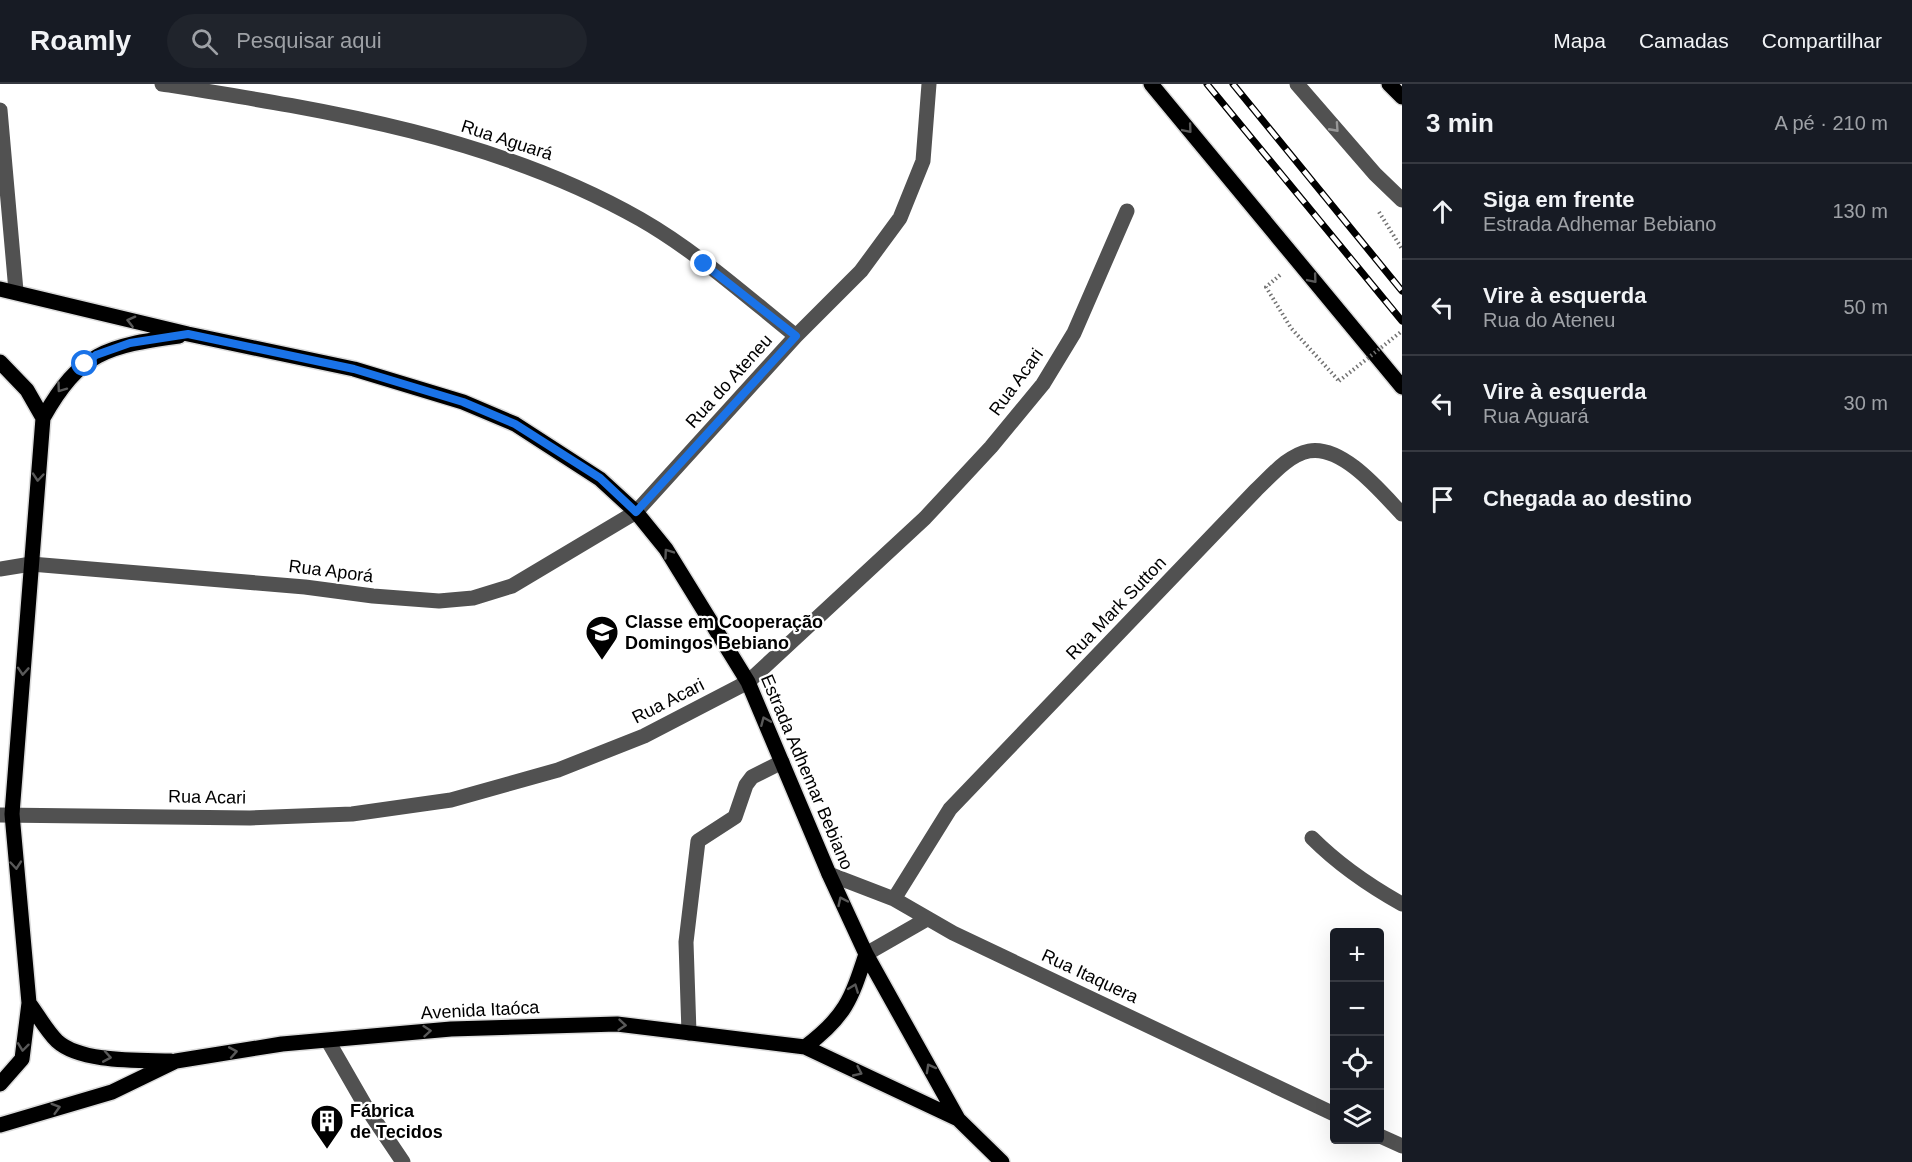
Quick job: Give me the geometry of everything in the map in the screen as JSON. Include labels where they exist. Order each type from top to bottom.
[{"type":"main road","points":[[1151,84],[1402,387]]},
{"type":"main road","points":[[1389,84],[1402,97]]},
{"type":"main road","name":"Estrada Adhemar Bebiano","points":[[0,289],[188,334],[344,367],[463,402],[515,424],[600,478],[636,512],[678,568],[748,682],[829,874],[867,954],[958,1119],[1002,1162]]},
{"type":"main road","name":"Estrada Adhemar Bebiano","points":[[43,418],[73,372],[96,355],[130,343],[188,334]]},
{"type":"main road","points":[[0,362],[27,390],[43,418],[6,814],[29,1003],[22,1059],[0,1084]]},
{"type":"main road","points":[[805,1047],[830,1029],[841,1016],[853,994],[867,954]]},
{"type":"main road","points":[[29,1003],[57,1040],[72,1051],[119,1059],[176,1061]]},
{"type":"main road","name":"Avenida Itaóca","points":[[0,1125],[112,1092],[176,1061],[282,1044],[451,1029],[617,1024],[805,1047],[958,1119]]},
{"type":"street","name":"Rua Aguará","points":[[162,84],[320,110],[431,136],[549,174],[641,220],[720,275],[796,336]]},
{"type":"street","name":"Rua do Ateneu","points":[[636,512],[796,336],[861,271],[900,218],[923,161],[929,84]]},
{"type":"street","points":[[1297,84],[1375,174],[1402,200]]},
{"type":"street","points":[[0,110],[16,291]]},
{"type":"street","name":"Rua Acari","points":[[6,814],[250,818],[352,813],[451,800],[558,770],[644,736],[748,682],[925,518],[991,447],[1043,384],[1074,333],[1127,211]]},
{"type":"street","name":"Rua Mark Sutton","points":[[894,899],[950,809],[1256,490],[1286,462],[1308,451],[1335,454],[1375,486],[1402,514]]},
{"type":"street","name":"Rua Aporá","points":[[0,569],[31,564],[305,587],[373,596],[439,601],[462,599],[512,586],[636,512]]},
{"type":"street","points":[[689,1033],[686,942],[698,841],[735,817],[746,785],[752,777],[782,762]]},
{"type":"street","points":[[1312,838],[1337,862],[1366,884],[1402,904]]},
{"type":"street","name":"Rua Itaquera","points":[[829,874],[894,899],[927,919],[1330,1112]]},
{"type":"street","points":[[867,954],[927,919]]},
{"type":"street","points":[[328,1041],[366,1107],[404,1162]]},
{"type":"street","points":[[1384,1138],[1402,1146]]},
{"type":"path","points":[[1266,287],[1291,328],[1339,381],[1402,331]]},
{"type":"railway","points":[[1207,84],[1402,321]]},
{"type":"railway","points":[[1233,84],[1402,291]]},
{"type":"place","name":"Classe em Cooperação Domingos Bebiano","points":[[602,661]]},
{"type":"place","name":"Fábrica de Tecidos","points":[[327,1150]]},
{"type":"route","points":[[85,364],[96,355],[130,343],[188,334],[354,369],[463,402],[515,424],[600,478],[636,512],[796,336],[704,264]]}]
